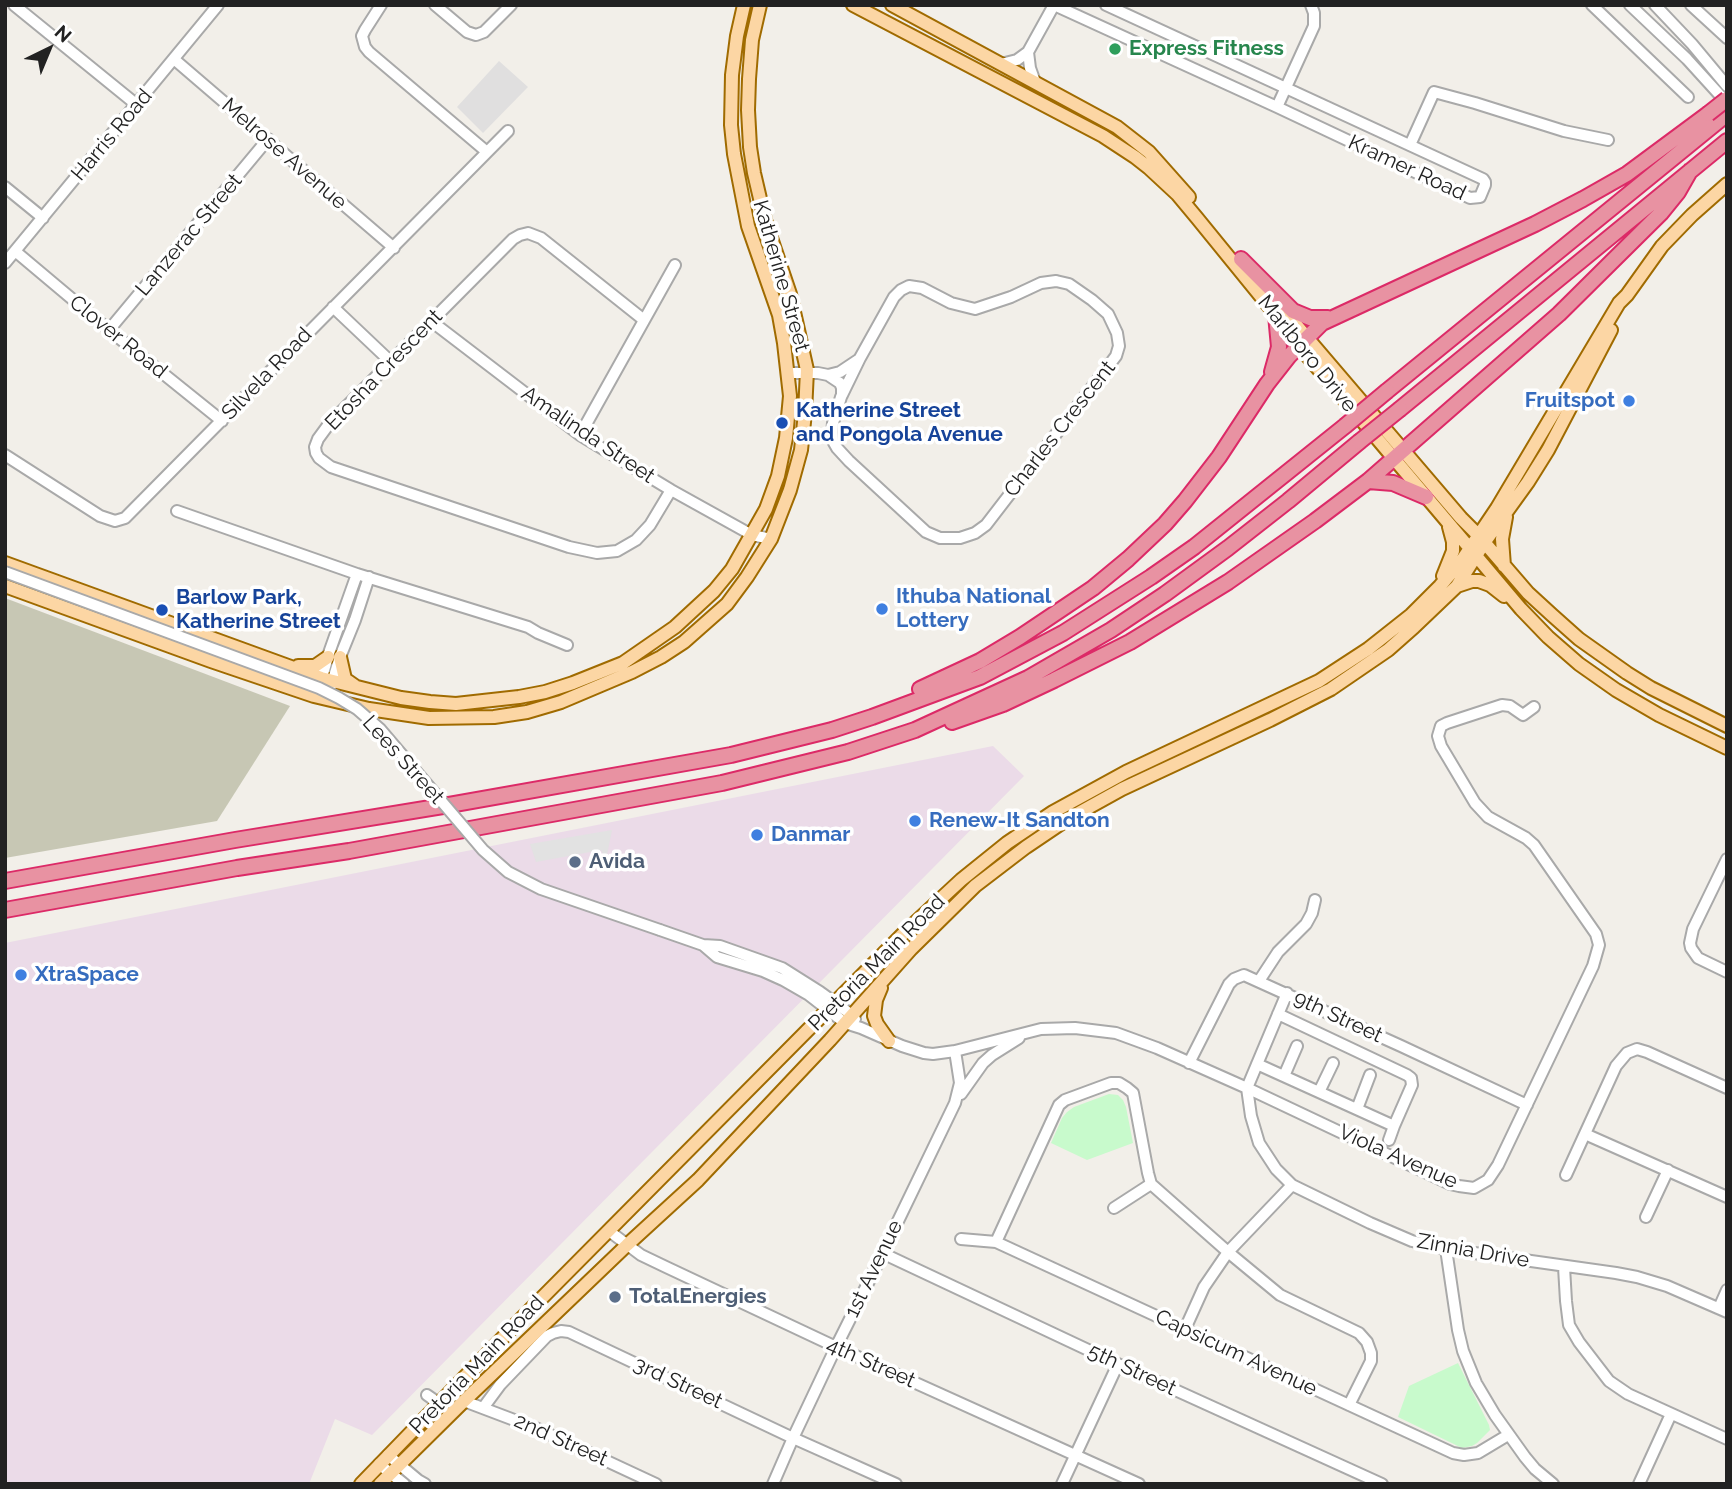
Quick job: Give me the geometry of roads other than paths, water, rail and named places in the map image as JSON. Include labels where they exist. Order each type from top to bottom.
[{"type":"highway","points":[[5,881],[731,755],[832,730],[980,677],[1063,633],[1194,547],[1387,391],[1711,119],[1727,101]]},
{"type":"highway","points":[[884,712],[897,700],[980,662],[1020,638],[1093,588],[1119,566],[1165,524],[1194,490],[1268,383],[1322,323],[1535,224],[1627,174],[1711,119],[1727,114]]},
{"type":"highway","points":[[5,910],[722,783],[848,752],[923,727],[1028,678],[1111,630],[1165,594],[1288,501],[1727,141]]},
{"type":"highway","points":[[923,727],[948,723],[1003,704],[1130,642],[1275,551],[1368,481],[1522,348],[1608,267],[1671,201],[1690,171]]},
{"type":"highway","points":[[1241,259],[1293,311],[1310,318],[1334,316]]},
{"type":"highway","points":[[1268,383],[1279,346],[1276,315]]},
{"type":"highway","points":[[1368,481],[1393,483],[1426,496]]},
{"type":"main road","name":"Katherine Street","points":[[5,563],[326,680],[401,698],[456,704],[545,692],[623,663],[652,645],[692,614],[732,569],[766,509],[782,463],[789,406],[789,373],[779,315],[748,226],[731,125],[732,75],[744,5]]},
{"type":"main road","name":"Marlboro Drive","points":[[853,5],[1102,136],[1135,157],[1177,194],[1276,315],[1303,342]]},
{"type":"main road","name":"Marlboro Drive","points":[[892,5],[1117,127],[1149,152],[1241,259],[1303,342],[1454,521],[1473,551],[1548,637],[1579,664],[1616,690],[1659,715],[1727,748]]},
{"type":"main road","name":"Katherine Street","points":[[5,586],[211,661],[325,698],[396,714],[429,718],[494,718],[561,702],[632,672],[684,642],[727,604],[771,538],[795,477],[801,450],[807,373],[793,304],[765,220],[752,160],[748,110],[749,79],[752,40],[760,7]]},
{"type":"main road","points":[[1473,551],[1548,450],[1624,306],[1627,295],[1662,246],[1727,184]]},
{"type":"main road","name":"Marlboro Drive","points":[[1398,454],[1426,496],[1454,521],[1481,539],[1528,593],[1602,657],[1650,688],[1727,726]]},
{"type":"main road","points":[[1440,586],[1453,551],[1454,521],[1503,509]]},
{"type":"main road","points":[[1503,509],[1504,566]]},
{"type":"main road","name":"Pretoria Main Road","points":[[380,1484],[698,1180],[772,1103],[911,949],[966,894],[1066,820],[1331,689],[1388,650],[1457,586],[1473,551]]},
{"type":"main road","name":"Pretoria Main Road","points":[[361,1484],[906,931],[961,880],[1019,834],[1084,793],[1319,681],[1411,615],[1473,551]]},
{"type":"main road","points":[[1457,586],[1472,581],[1484,582],[1521,609]]},
{"type":"main road","points":[[281,663],[310,667],[334,657],[345,679],[357,688]]},
{"type":"main road","points":[[886,978],[876,1000],[874,1016],[889,1041]]},
{"type":"street","points":[[14,5],[137,106]]},
{"type":"street","name":"Harris Road","points":[[5,263],[218,5]]},
{"type":"street","points":[[381,5],[365,30],[362,41],[365,47],[487,152]]},
{"type":"street","points":[[435,5],[467,32],[476,35],[484,32],[511,5]]},
{"type":"street","points":[[1001,64],[1017,60],[1028,52],[1054,5]]},
{"type":"street","name":"Kramer Road","points":[[1054,5],[1470,198],[1480,197],[1485,185],[1483,179],[1106,5]]},
{"type":"street","points":[[1277,107],[1310,36],[1315,19],[1311,5]]},
{"type":"street","points":[[1592,5],[1688,97]]},
{"type":"street","points":[[1630,5],[1727,101]]},
{"type":"street","points":[[1655,5],[1727,86]]},
{"type":"street","points":[[1691,5],[1727,38]]},
{"type":"street","points":[[1163,55],[1171,35]]},
{"type":"street","points":[[1028,52],[1028,63],[1035,82]]},
{"type":"street","name":"Melrose Avenue","points":[[175,60],[394,248]]},
{"type":"street","points":[[1410,145],[1434,93],[1564,131],[1608,140]]},
{"type":"street","name":"Silvela Road","points":[[5,455],[100,516],[109,520],[121,520],[139,505],[508,131]]},
{"type":"street","name":"Lanzerac Street","points":[[109,330],[268,139]]},
{"type":"street","points":[[5,187],[43,218]]},
{"type":"street","name":"Etosha Crescent","points":[[644,320],[541,238],[528,233],[520,235],[329,424],[315,447],[316,453],[325,464],[569,547],[597,553],[617,551],[636,540],[650,525],[671,491]]},
{"type":"street","name":"Clover Road","points":[[15,251],[222,421]]},
{"type":"street","points":[[580,435],[675,265]]},
{"type":"street","name":"Charles Crescent","points":[[1063,282],[1092,300],[1108,314],[1116,327],[1118,352],[1114,362],[986,525],[975,533],[960,538],[940,538],[920,528],[837,448],[832,423],[841,397],[894,297],[909,286],[922,288],[951,303],[975,309],[1041,283],[1063,282]]},
{"type":"street","points":[[333,307],[391,362]]},
{"type":"street","name":"Amalinda Street","points":[[431,321],[580,435],[671,491],[752,535],[771,538]]},
{"type":"street","points":[[789,373],[828,375],[839,372],[860,358]]},
{"type":"street","points":[[828,375],[840,383],[841,397]]},
{"type":"street","points":[[177,511],[363,575],[528,627],[567,645]]},
{"type":"street","name":"Lees Street","points":[[5,572],[308,684],[339,698],[387,736],[482,850],[508,872],[541,889],[703,945],[720,946],[782,968],[799,978],[849,1019]]},
{"type":"street","points":[[325,698],[326,680],[334,657],[355,620],[363,575]]},
{"type":"street","name":"Viola Avenue","points":[[849,1019],[861,1028],[889,1041],[933,1054],[1041,1029],[1075,1028],[1116,1033],[1247,1088],[1443,1180],[1474,1188],[1484,1183],[1494,1172],[1593,966],[1599,945],[1597,934],[1534,845],[1482,811],[1458,776],[1438,736],[1441,726],[1447,723],[1502,705],[1510,706],[1524,715],[1534,707]]},
{"type":"street","points":[[1727,859],[1693,929],[1690,943],[1698,958],[1727,972]]},
{"type":"street","points":[[1189,1063],[1229,984],[1244,975],[1259,981],[1278,952],[1306,924],[1315,900]]},
{"type":"street","name":"9th Street","points":[[1259,981],[1527,1105]]},
{"type":"street","points":[[1247,1088],[1287,993]]},
{"type":"street","points":[[1278,1014],[1411,1078],[1412,1085],[1389,1140]]},
{"type":"street","name":"Viola Avenue","points":[[956,1103],[966,1084],[983,1063],[1030,1031]]},
{"type":"street","points":[[1284,1076],[1297,1046]]},
{"type":"street","points":[[1566,1175],[1616,1066],[1632,1050],[1647,1052],[1727,1088]]},
{"type":"street","name":"1st Avenue","points":[[773,1484],[836,1347],[956,1103],[960,1083],[955,1051]]},
{"type":"street","points":[[1320,1092],[1333,1063]]},
{"type":"street","points":[[1257,1064],[1394,1126]]},
{"type":"street","points":[[1357,1109],[1370,1075]]},
{"type":"street","points":[[996,1242],[1055,1111],[1065,1100],[1111,1083],[1119,1083],[1133,1093],[1151,1184],[1280,1295],[1364,1337],[1370,1346],[1371,1362],[1349,1405]]},
{"type":"street","name":"Zinnia Drive","points":[[1247,1088],[1259,1143],[1292,1185],[1396,1235],[1446,1249],[1616,1272],[1667,1286],[1723,1310]]},
{"type":"street","points":[[1585,1134],[1727,1196]]},
{"type":"street","points":[[1646,1217],[1668,1170]]},
{"type":"street","points":[[1114,1208],[1151,1184]]},
{"type":"street","points":[[1185,1329],[1204,1287],[1228,1252],[1292,1185]]},
{"type":"street","name":"4th Street","points":[[609,1231],[627,1245],[666,1267],[1139,1484]]},
{"type":"street","name":"Capsicum Avenue","points":[[961,1240],[996,1242],[1458,1455],[1478,1453],[1508,1435]]},
{"type":"street","points":[[1446,1249],[1452,1297],[1464,1351],[1486,1401],[1535,1469],[1553,1484]]},
{"type":"street","name":"5th Street","points":[[882,1253],[1382,1484]]},
{"type":"street","points":[[1564,1266],[1567,1318],[1571,1330],[1613,1385],[1727,1439]]},
{"type":"street","points":[[1723,1310],[1727,1290]]},
{"type":"street","name":"3rd Street","points":[[483,1408],[500,1385],[548,1336],[561,1331],[576,1334],[895,1484]]},
{"type":"street","points":[[1062,1484],[1118,1364]]},
{"type":"street","points":[[427,1395],[440,1404]]},
{"type":"street","name":"2nd Street","points":[[464,1401],[538,1429],[656,1484]]},
{"type":"street","points":[[1639,1484],[1671,1414]]},
{"type":"street","points":[[384,1460],[395,1469],[425,1484]]},
{"type":"street","points":[[395,1469],[404,1484]]},
{"type":"street","points":[[1352,1484],[1357,1472]]},
{"type":"place","name":"Express Fitness","points":[[1115,49]]},
{"type":"place","name":"Fruitspot","points":[[1629,401]]},
{"type":"place","name":"Katherine Street and Pongola Avenue","points":[[782,423]]},
{"type":"place","name":"Ithuba National Lottery","points":[[882,609]]},
{"type":"place","name":"Barlow Park, Katherine Street","points":[[162,610]]},
{"type":"place","name":"Renew-It Sandton","points":[[915,821]]},
{"type":"place","name":"Danmar","points":[[757,835]]},
{"type":"place","name":"Avida","points":[[575,862]]},
{"type":"place","name":"XtraSpace","points":[[21,975]]},
{"type":"place","name":"TotalEnergies","points":[[615,1297]]}]
